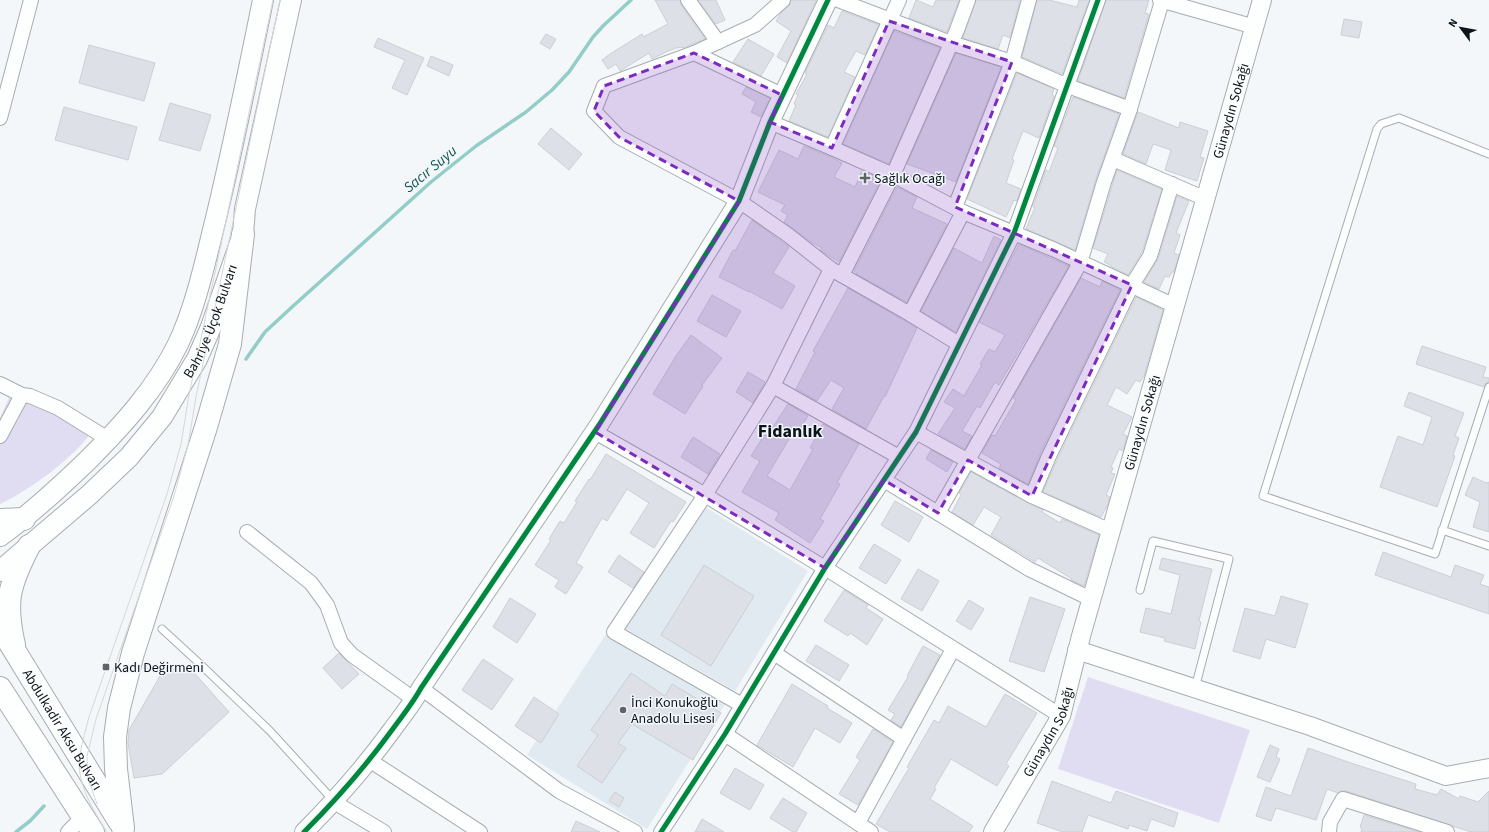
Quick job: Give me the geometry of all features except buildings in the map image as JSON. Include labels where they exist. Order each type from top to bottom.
[{"type":"main road","name":"Bahriye Üçok Bulvarı","points":[[0,536],[24,519],[72,475],[108,439],[132,413],[157,378],[178,344],[191,312],[209,248],[224,186],[264,0]]},
{"type":"main road","name":"Bahriye Üçok Bulvarı","points":[[0,571],[89,495],[129,457],[162,417],[197,359],[211,327],[243,234],[245,209],[291,0]]},
{"type":"main road","points":[[125,830],[116,769],[115,736],[119,708],[133,653],[206,427],[230,344],[243,234]]},
{"type":"main road","points":[[0,520],[24,519]]},
{"type":"main road","points":[[15,654],[10,626],[10,588],[29,546]]},
{"type":"main road","name":"Abdulkadir Aksu Bulvarı","points":[[0,627],[15,654],[125,830]]},
{"type":"main road","name":"Abdulkadir Aksu Bulvarı","points":[[0,688],[88,824]]},
{"type":"street","points":[[0,118],[31,0]]},
{"type":"street","points":[[688,0],[718,42]]},
{"type":"street","points":[[784,0],[755,25],[694,53],[604,86],[594,112],[619,137],[739,201],[788,235],[837,272],[959,344]]},
{"type":"street","points":[[304,832],[334,802],[369,760],[418,694],[595,432],[739,201],[770,122],[828,0]]},
{"type":"street","points":[[838,0],[889,21],[951,43],[1012,62],[1068,86],[1130,109]]},
{"type":"street","points":[[832,148],[899,0]]},
{"type":"street","points":[[742,705],[614,632],[705,495],[773,386],[893,175],[951,43],[968,0]]},
{"type":"street","points":[[910,314],[959,210],[1012,62],[1029,0]]},
{"type":"street","points":[[661,832],[725,734],[825,568],[916,432],[1014,233],[1098,0]]},
{"type":"street","points":[[938,513],[1080,263],[1104,182],[1130,109],[1161,0],[1255,27]]},
{"type":"street","name":"Günaydın Sokağı","points":[[993,832],[1061,716],[1091,599],[1262,0]]},
{"type":"street","points":[[694,53],[782,95]]},
{"type":"street","points":[[770,122],[893,175],[959,210],[1055,250],[1080,263],[1132,285],[1175,306]]},
{"type":"street","points":[[1113,159],[1206,199]]},
{"type":"street","points":[[1032,496],[1049,456],[1132,285],[1150,256],[1172,184]]},
{"type":"street","points":[[0,384],[22,395],[30,396],[58,408],[108,439]]},
{"type":"street","points":[[773,386],[899,457]]},
{"type":"street","points":[[0,436],[22,395]]},
{"type":"street","points":[[595,432],[705,495],[825,568],[1061,716]]},
{"type":"street","points":[[916,432],[1032,496],[1111,530]]},
{"type":"street","points":[[884,480],[1029,569],[1091,599]]},
{"type":"street","points":[[247,532],[311,583],[327,605],[341,643],[352,655],[418,694],[560,791],[635,832]]},
{"type":"street","points":[[858,823],[953,649]]},
{"type":"street","points":[[1077,650],[1310,726],[1446,776],[1489,768]]},
{"type":"street","points":[[774,653],[904,739]]},
{"type":"street","points":[[725,734],[871,832]]},
{"type":"street","points":[[369,760],[480,832]]},
{"type":"street","points":[[1329,832],[1330,822],[1343,800],[1447,832]]},
{"type":"street","points":[[334,802],[384,832]]},
{"type":"street","points":[[68,832],[88,824]]},
{"type":"lane","points":[[1489,154],[1399,118],[1381,124],[1377,129],[1262,496],[1435,554],[1489,387]]},
{"type":"lane","points":[[1442,530],[1489,546]]},
{"type":"lane","points":[[1140,590],[1153,541],[1229,558],[1195,688]]},
{"type":"lane","points":[[162,629],[270,731],[334,802]]},
{"type":"highlighted area","points":[[889,21],[1012,62],[955,207],[1132,285],[1032,496],[968,460],[938,513],[884,480],[825,568],[595,432],[739,201],[619,137],[594,111],[604,86],[694,53],[782,95],[770,122],[832,148]]},
{"type":"shaded area","points":[[12,391],[93,430],[64,462],[38,482],[0,504],[0,418]]},
{"type":"shaded area","points":[[702,505],[808,571],[735,691],[624,628]]},
{"type":"shaded area","points":[[606,634],[725,704],[647,829],[527,755]]},
{"type":"shaded area","points":[[1088,677],[1250,730],[1219,823],[1058,769]]},
{"type":"waterway","name":"Sacır Suyu","points":[[246,359],[265,332],[431,182],[476,146],[526,112],[552,90],[569,72],[593,37],[631,0]]},
{"type":"waterway","points":[[16,832],[30,821],[44,806]]},
{"type":"tram line","points":[[107,832],[86,795],[80,774],[80,754],[89,717],[167,494],[181,444],[189,395],[273,0]]},
{"type":"tram line","points":[[97,804],[88,778],[87,756],[96,719],[174,496],[188,445],[196,397],[280,0]]},
{"type":"cycle path","points":[[304,832],[339,795],[382,744],[599,425],[739,201],[770,122],[828,0]]},
{"type":"cycle path","points":[[661,832],[725,734],[825,568],[916,432],[1014,233],[1098,0]]},
{"type":"place","name":"Sağlık Ocağı","points":[[865,178]]},
{"type":"place","name":"Kadı Değirmeni","points":[[106,667]]},
{"type":"place","name":"İnci Konukoğlu Anadolu Lisesi","points":[[623,710]]},
{"type":"district","name":"Fidanlık","points":[[790,431]]}]
